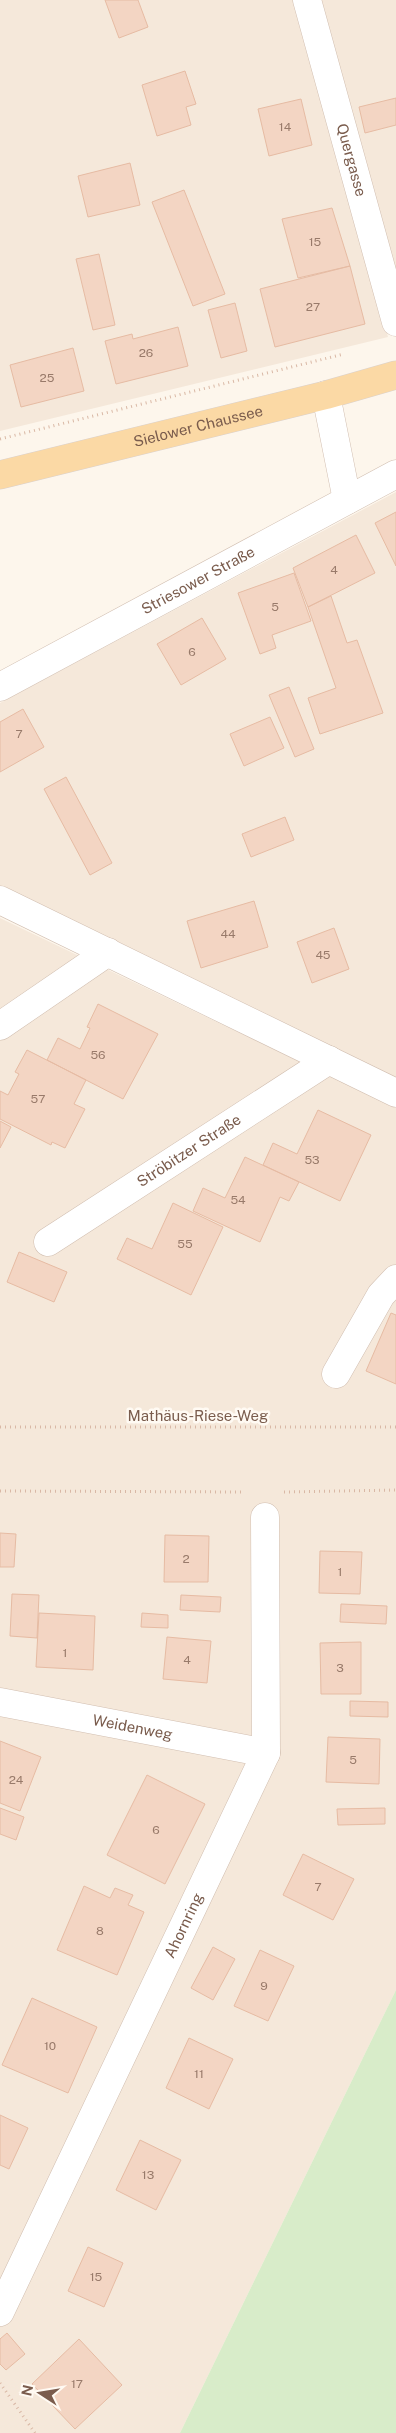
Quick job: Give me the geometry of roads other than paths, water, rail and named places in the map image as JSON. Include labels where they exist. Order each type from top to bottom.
[{"type":"main road","name":"Sielower Chaussee","points":[[0,475],[326,395],[396,375]]},
{"type":"street","name":"Quergasse","points":[[306,0],[396,322]]},
{"type":"street","points":[[326,395],[346,500]]},
{"type":"street","name":"Striesower Straße","points":[[0,687],[396,474]]},
{"type":"street","points":[[0,900],[396,1092]]},
{"type":"street","points":[[0,1026],[108,952]]},
{"type":"street","name":"Ströbitzer Straße","points":[[48,1242],[329,1060]]},
{"type":"street","points":[[336,1374],[381,1295],[396,1279]]},
{"type":"street","name":"Ahornring","points":[[0,2312],[266,1754],[265,1517]]},
{"type":"street","name":"Weidenweg","points":[[0,1702],[266,1754]]}]
